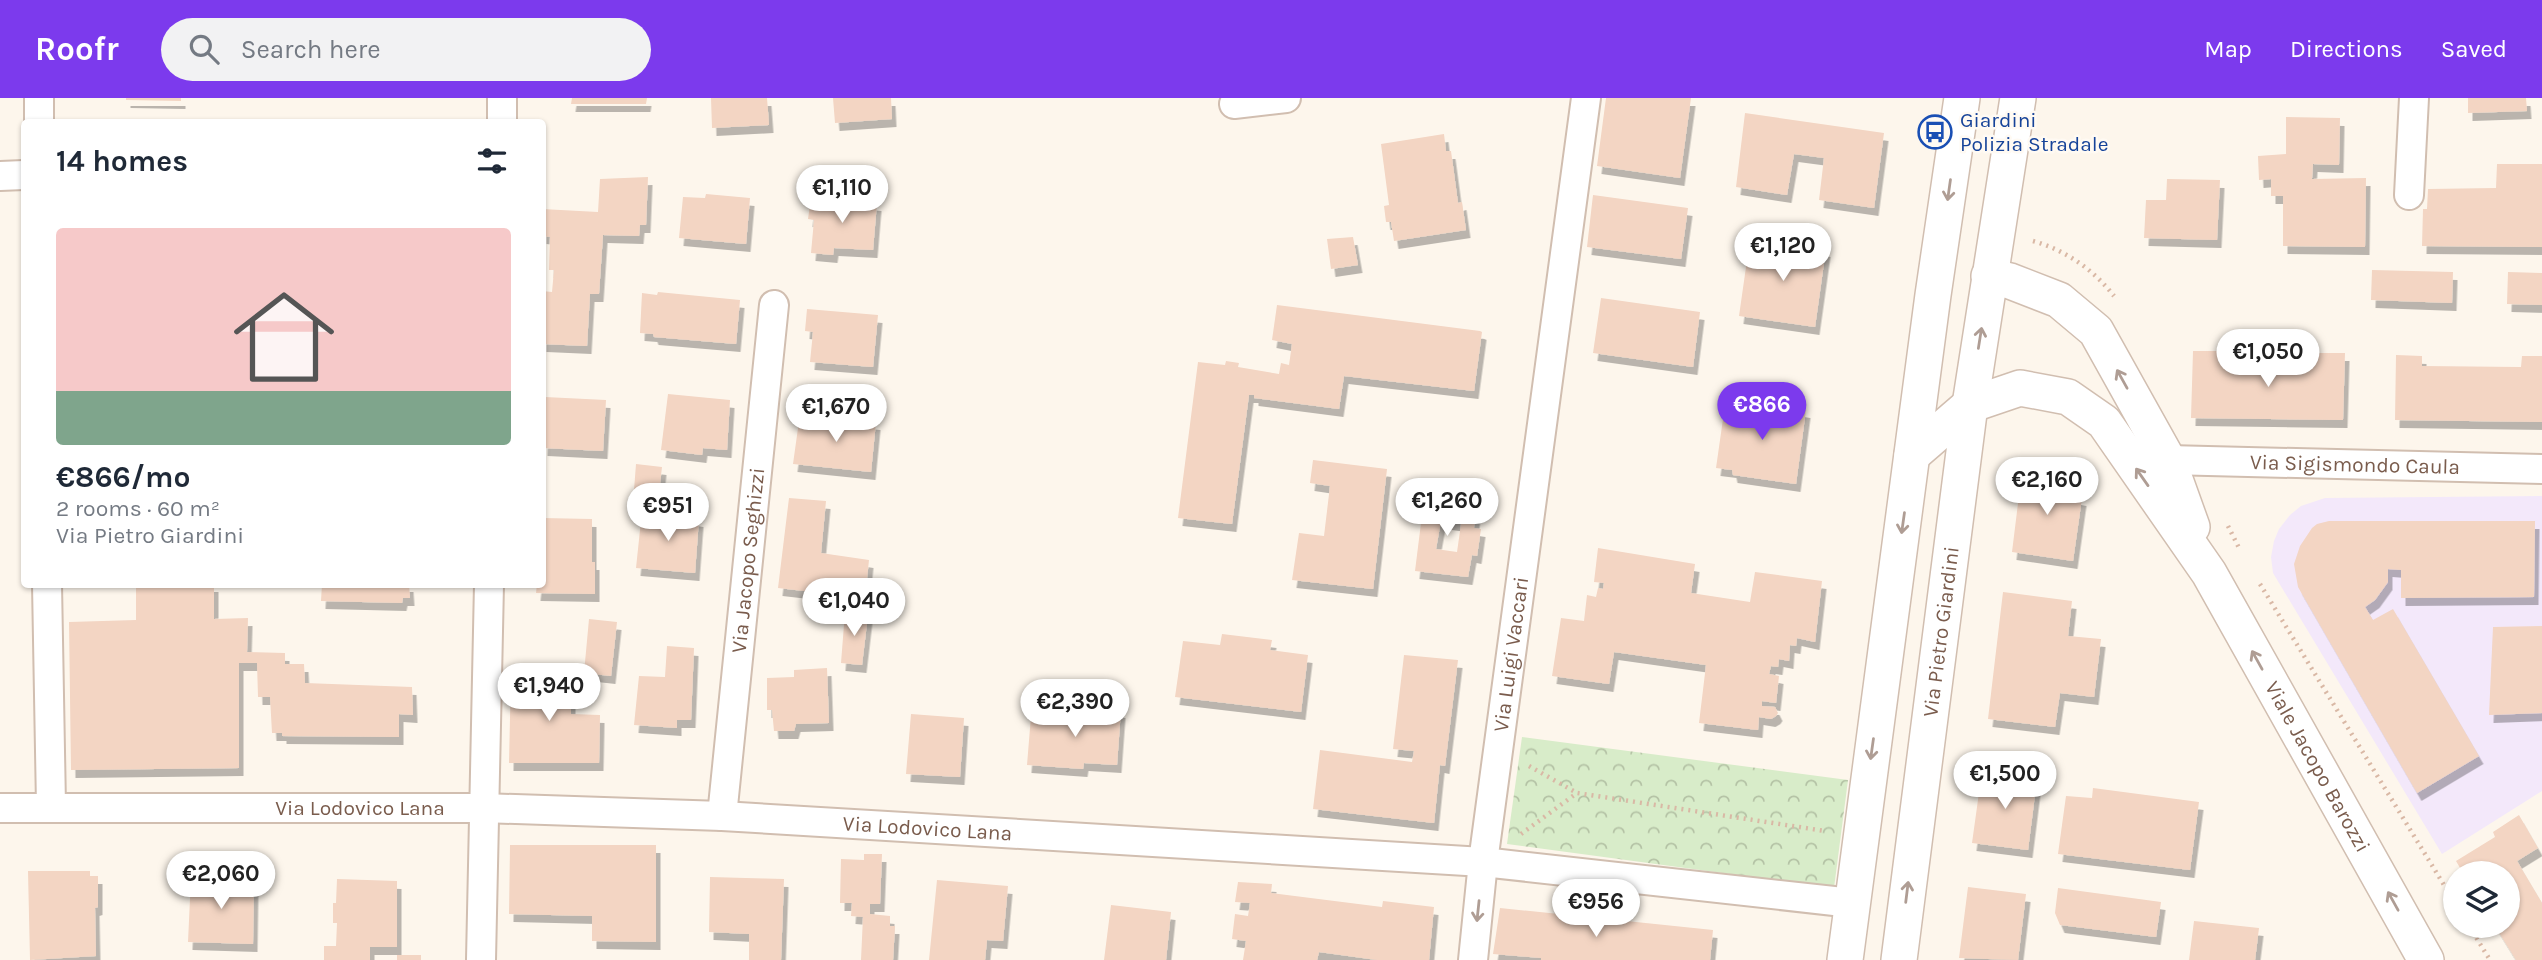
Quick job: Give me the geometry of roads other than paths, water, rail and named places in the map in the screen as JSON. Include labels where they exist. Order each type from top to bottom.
[{"type":"street","points":[[39,98],[39,119]]},
{"type":"street","points":[[502,98],[502,119]]},
{"type":"street","points":[[1234,104],[1286,98]]},
{"type":"street","name":"Via Luigi Vaccari","points":[[1473,960],[1483,862],[1586,98]]},
{"type":"street","points":[[1845,960],[1962,98]]},
{"type":"street","name":"Via Pietro Giardini","points":[[1899,960],[1970,405],[2018,98]]},
{"type":"street","points":[[2409,195],[2414,98]]},
{"type":"street","points":[[0,176],[21,175]]},
{"type":"street","name":"Viale Jacopo Barozzi","points":[[1989,276],[2059,300],[2095,331],[2168,460],[2208,573]]},
{"type":"street","name":"Via Jacopo Seghizzi","points":[[722,816],[774,306]]},
{"type":"street","name":"Viale Jacopo Barozzi","points":[[1912,455],[1970,405],[2020,388],[2068,397],[2105,422],[2208,573],[2426,960]]},
{"type":"street","name":"Via Sigismondo Caula","points":[[2168,460],[2542,469]]},
{"type":"street","points":[[47,588],[51,806]]},
{"type":"street","points":[[481,960],[489,588]]},
{"type":"street","name":"Via Lodovico Lana","points":[[0,808],[483,808],[722,816],[1483,862],[1852,903]]},
{"type":"place","name":"Giardini Polizia Stradale","points":[[1935,132]]}]
